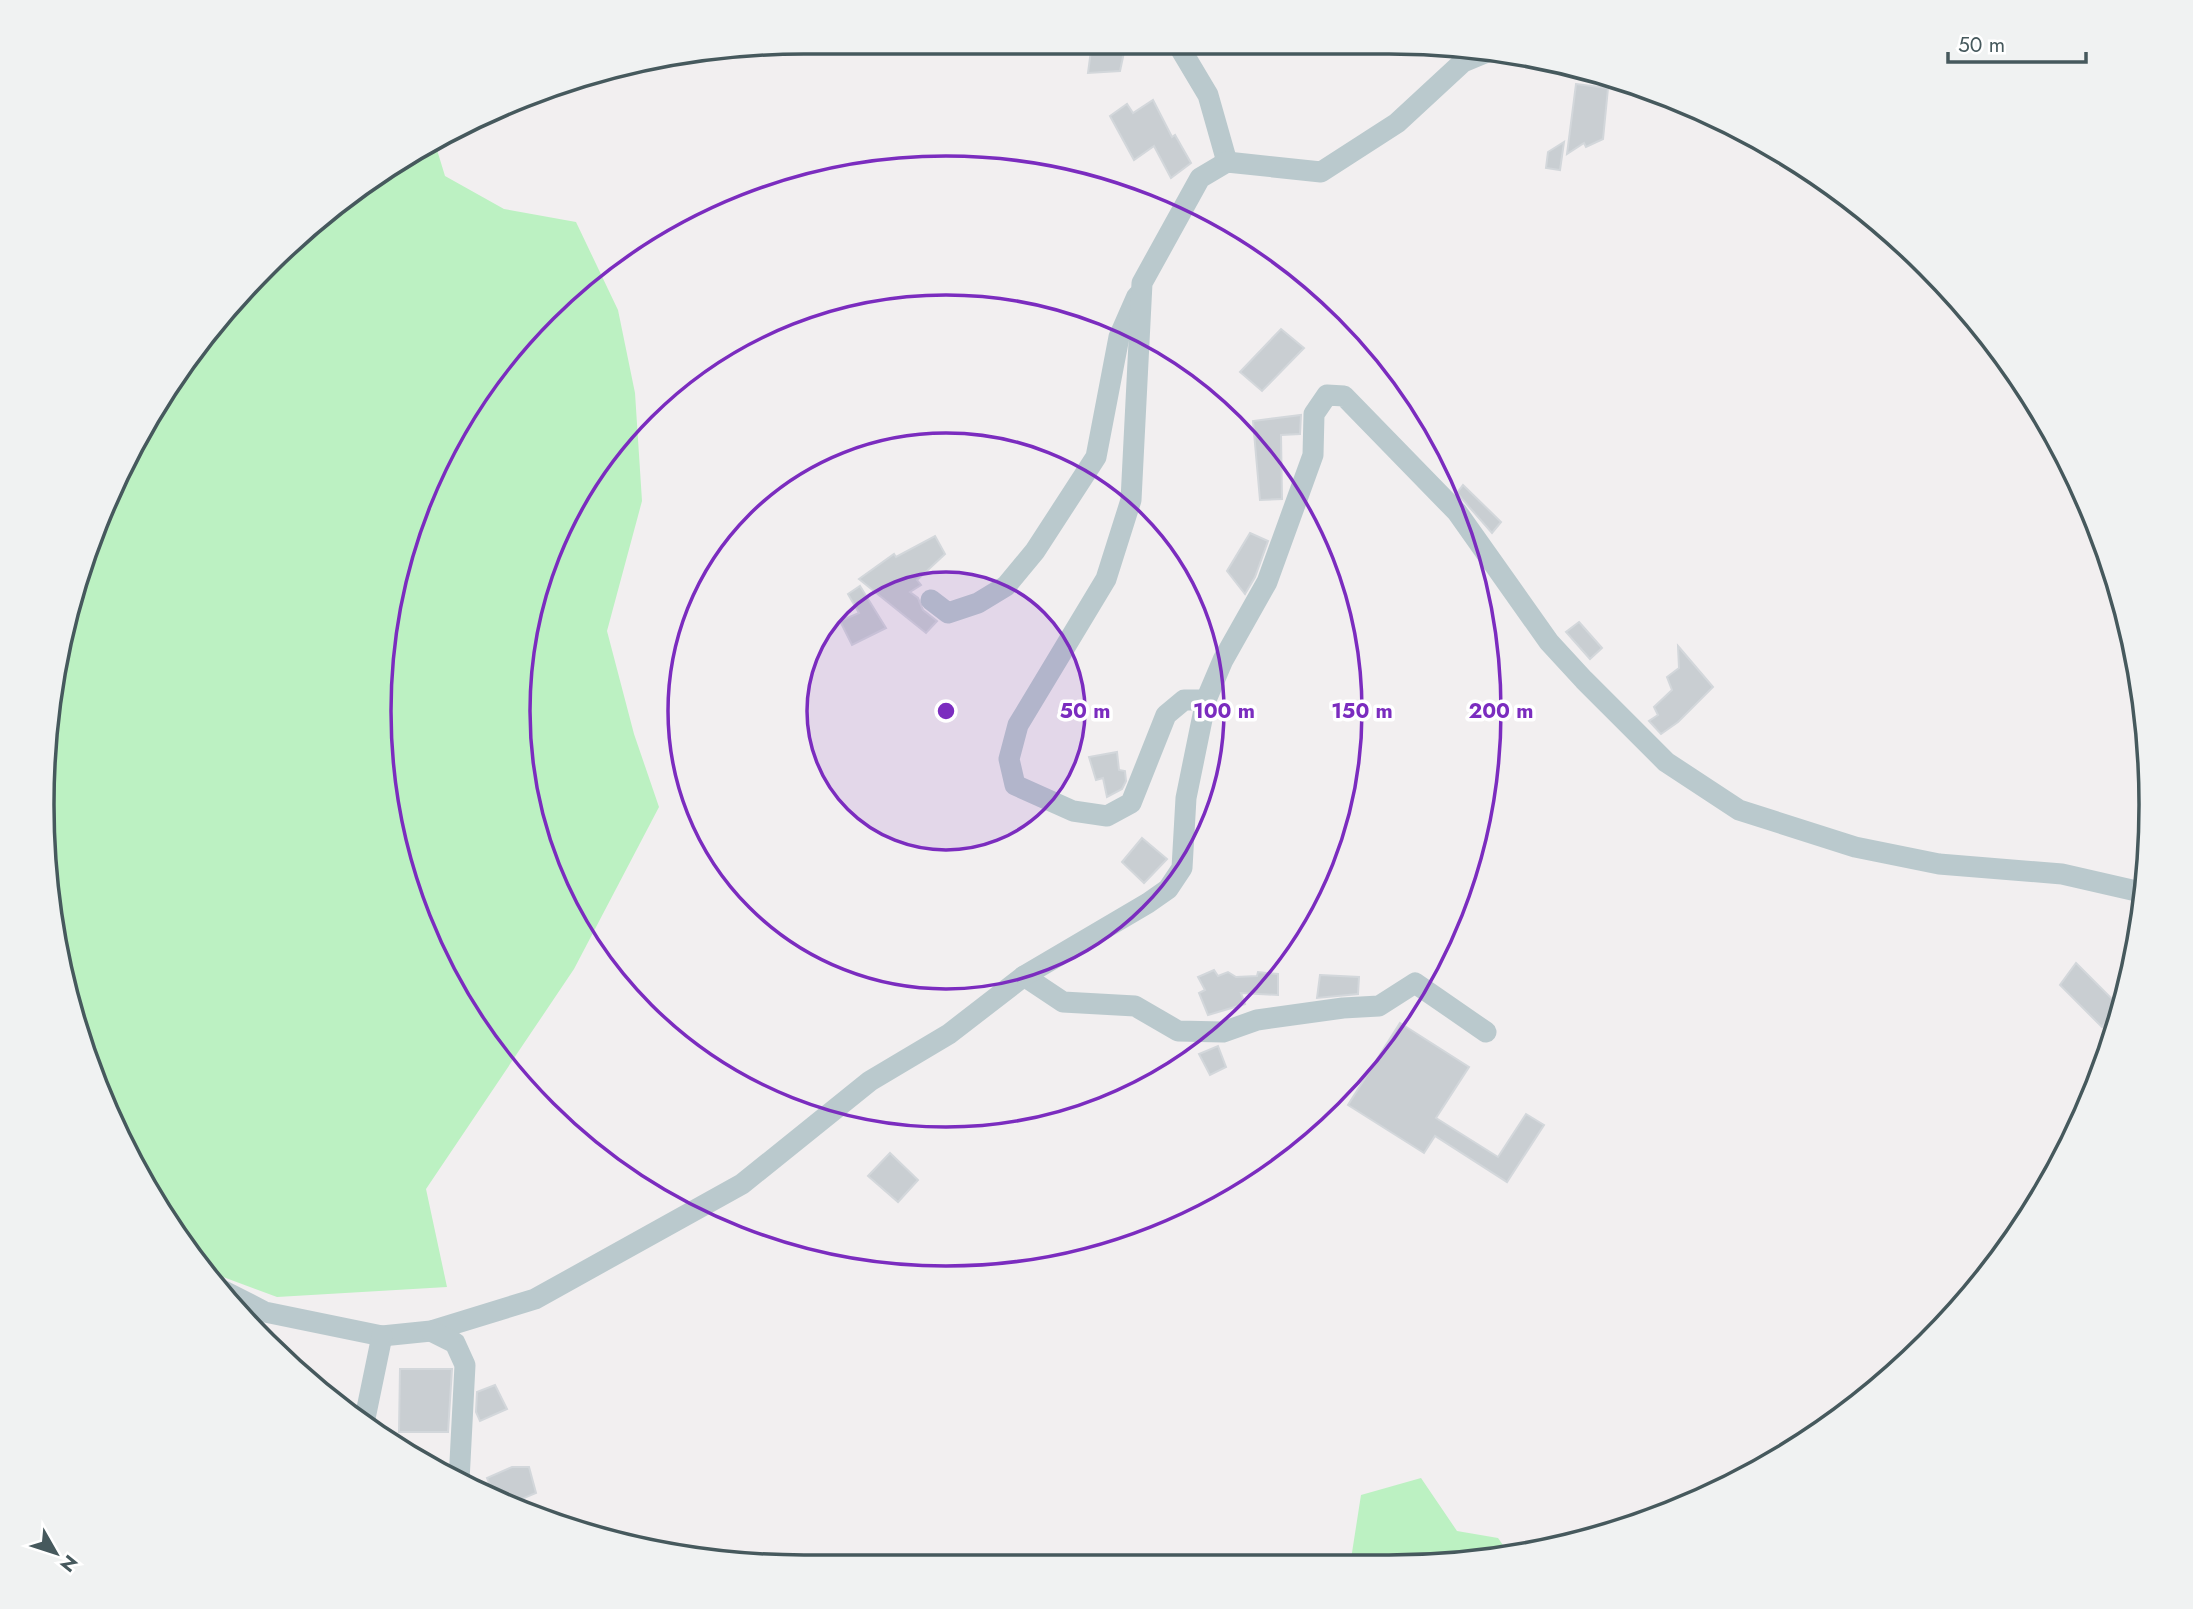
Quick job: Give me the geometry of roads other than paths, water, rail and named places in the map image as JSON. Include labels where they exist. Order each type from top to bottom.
[{"type":"street","points":[[1184,54],[1208,95],[1227,162]]},
{"type":"street","points":[[931,600],[948,613],[978,603],[1006,586],[1035,551],[1096,457],[1119,337],[1142,283],[1200,178],[1227,162],[1321,172],[1397,123],[1463,62],[1470,59]]},
{"type":"street","points":[[1142,283],[1131,500],[1106,579],[1018,725],[1009,759],[1015,785],[1073,811],[1107,816],[1131,803],[1166,715],[1184,700],[1206,700]]},
{"type":"street","points":[[257,1317],[382,1336],[431,1331],[535,1299],[742,1184],[870,1081],[949,1034],[1024,976],[1168,889],[1182,868],[1186,798],[1206,700],[1223,660],[1267,582],[1313,455],[1314,414],[1327,395],[1344,396],[1457,512],[1549,642],[1584,680],[1666,762],[1739,810],[1855,847],[1939,864],[2062,874],[2133,890]]},
{"type":"street","points":[[1024,976],[1063,1003],[1135,1006],[1178,1031],[1212,1032],[1223,1032],[1257,1020],[1343,1008],[1379,1006],[1415,982],[1486,1032]]},
{"type":"street","points":[[431,1331],[455,1343],[465,1365],[460,1470]]},
{"type":"street","points":[[367,1413],[382,1336]]}]
